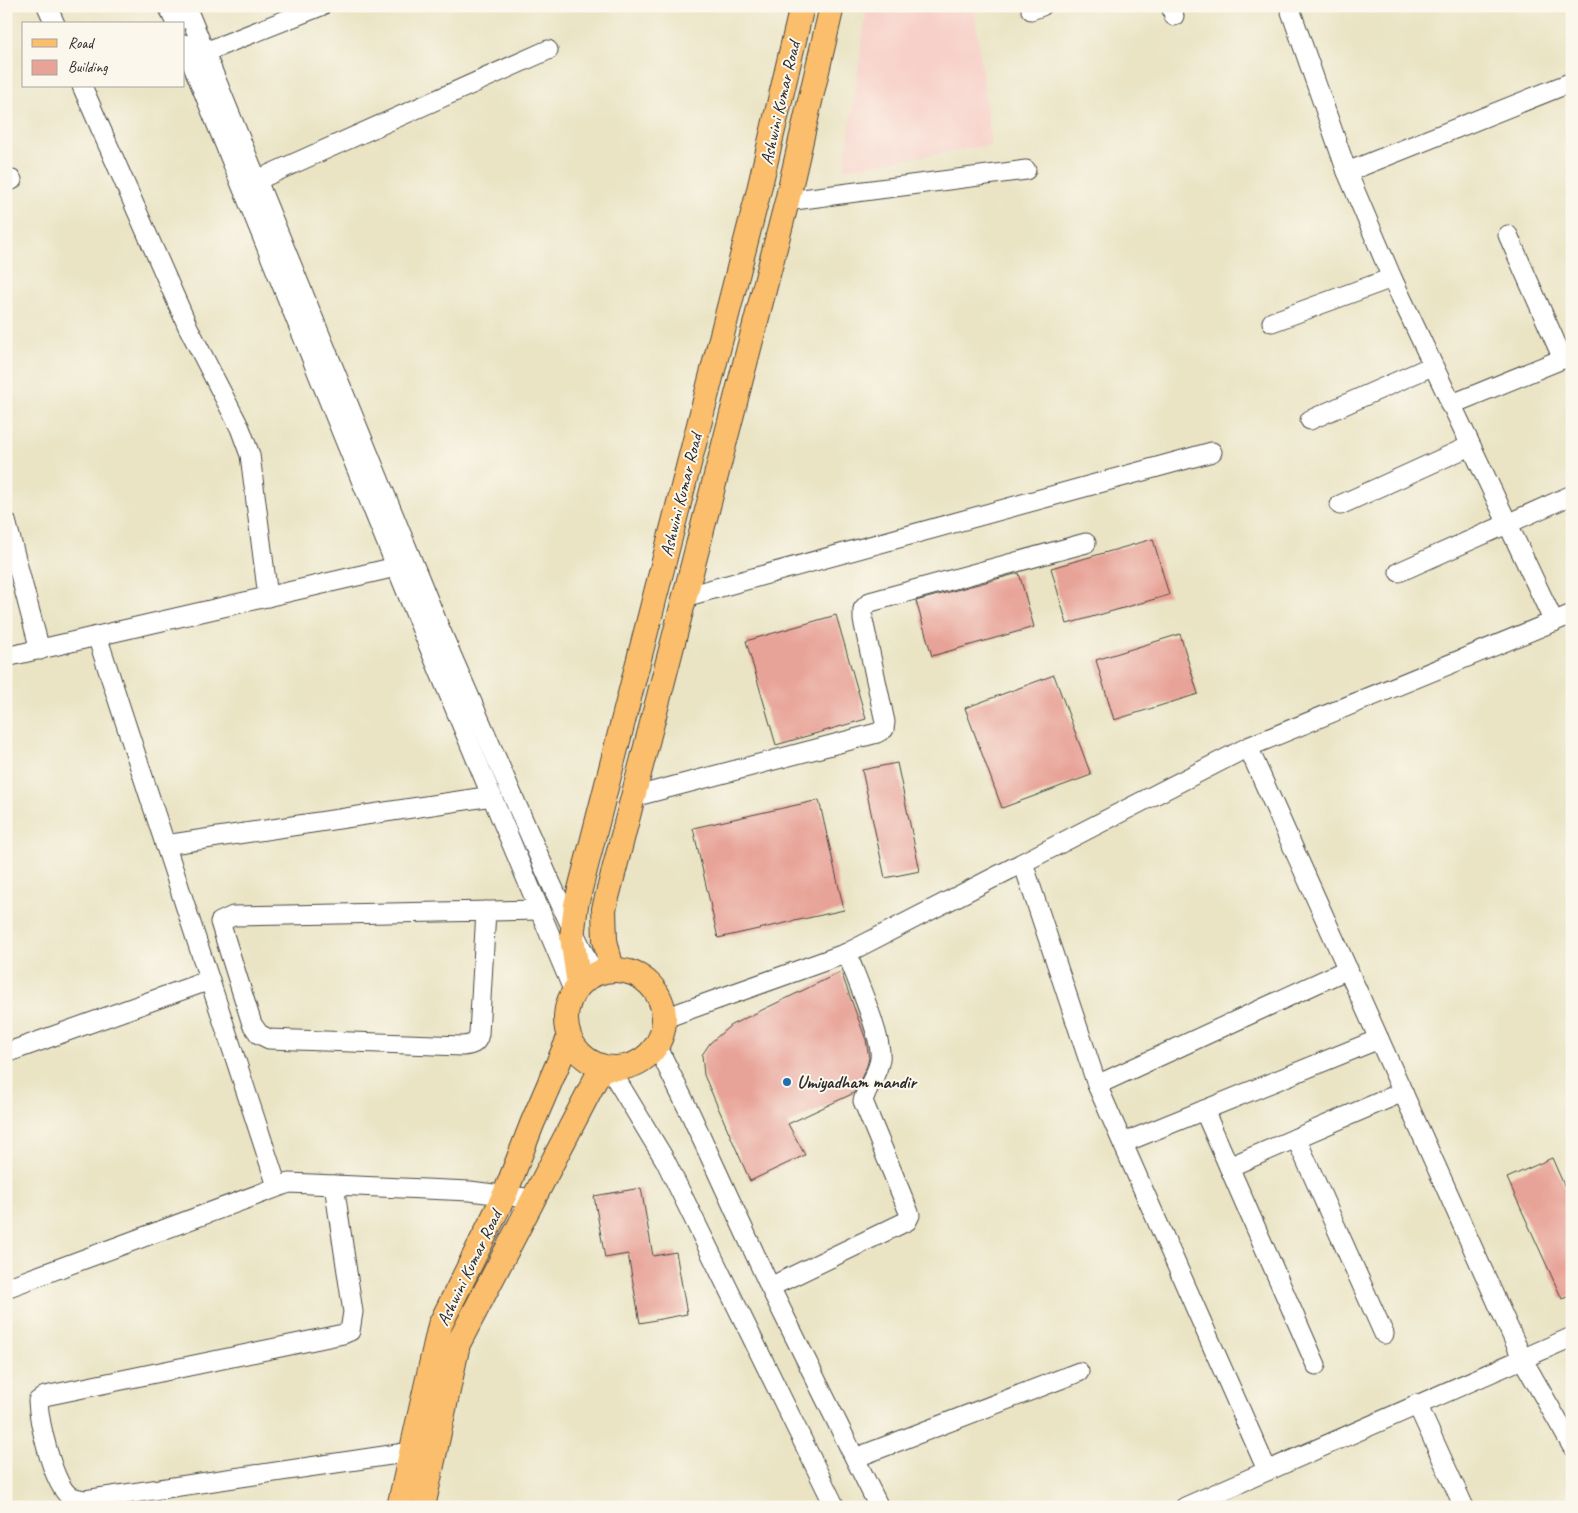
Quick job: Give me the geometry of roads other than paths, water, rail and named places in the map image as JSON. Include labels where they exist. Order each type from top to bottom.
[{"type":"main road","name":"Ashwini Kumar Road","points":[[590,980],[572,931],[576,905],[758,194],[802,6]]},
{"type":"main road","name":"Ashwini Kumar Road","points":[[590,980],[605,940],[604,909],[786,201],[832,6]]},
{"type":"main road","points":[[628,971],[642,978],[654,988],[662,1002],[663,1032],[657,1046],[637,1064],[606,1068],[585,1059],[575,1050],[565,1024],[566,1010],[590,980],[628,971]]},
{"type":"main road","name":"Ashwini Kumar Road","points":[[399,1507],[440,1325],[505,1194],[536,1114],[569,1038]]},
{"type":"main road","name":"Ashwini Kumar Road","points":[[422,1507],[458,1344],[534,1199],[606,1068]]},
{"type":"street","points":[[47,6],[54,22]]},
{"type":"street","points":[[168,6],[175,22]]},
{"type":"street","points":[[186,6],[257,180],[492,796],[540,910],[590,980]]},
{"type":"street","points":[[205,52],[320,6]]},
{"type":"street","points":[[1288,6],[1347,172],[1392,278],[1554,622]]},
{"type":"street","points":[[185,46],[405,566],[572,931]]},
{"type":"street","points":[[257,180],[548,50]]},
{"type":"street","points":[[1347,172],[1572,82]]},
{"type":"street","points":[[83,88],[188,327],[243,437],[250,455],[268,597]]},
{"type":"street","points":[[786,201],[1026,170]]},
{"type":"street","points":[[1450,404],[1567,357],[1508,235]]},
{"type":"street","points":[[1272,322],[1392,278]]},
{"type":"street","points":[[1310,420],[1432,366]]},
{"type":"street","points":[[1340,505],[1470,446]]},
{"type":"street","points":[[684,597],[1212,452]]},
{"type":"street","points":[[1399,572],[1572,494]]},
{"type":"street","points":[[6,522],[40,650]]},
{"type":"street","points":[[633,797],[877,733],[884,728],[885,722],[863,620],[863,609],[870,602],[1086,543]]},
{"type":"street","points":[[6,657],[405,566]]},
{"type":"street","points":[[664,1018],[847,953],[1248,747],[1572,614]]},
{"type":"street","points":[[97,636],[277,1186]]},
{"type":"street","points":[[1248,747],[1523,1360],[1572,1446]]},
{"type":"street","points":[[165,844],[492,796]]},
{"type":"street","points":[[1022,863],[1097,1085],[1267,1470]]},
{"type":"street","points":[[486,911],[479,1034],[478,1040],[471,1046],[269,1039],[264,1037],[252,1024],[220,922],[233,916],[486,911],[540,910]]},
{"type":"street","points":[[770,1287],[907,1222],[910,1215],[863,1101],[866,1088],[879,1067],[881,1056],[877,1036],[847,953]]},
{"type":"street","points":[[1097,1085],[1348,969]]},
{"type":"street","points":[[6,1053],[210,980]]},
{"type":"street","points":[[1122,1143],[1379,1038]]},
{"type":"street","points":[[657,1046],[770,1287],[879,1507]]},
{"type":"street","points":[[606,1068],[665,1160],[835,1507]]},
{"type":"street","points":[[1229,1167],[1403,1092]]},
{"type":"street","points":[[1204,1110],[1316,1365]]},
{"type":"street","points":[[1296,1138],[1384,1334]]},
{"type":"street","points":[[6,1288],[277,1186],[289,1184],[334,1185],[505,1194],[534,1199]]},
{"type":"street","points":[[334,1185],[353,1312],[350,1331],[46,1396],[38,1401],[50,1455],[60,1484],[68,1495],[85,1500],[411,1452]]},
{"type":"street","points":[[1185,1507],[1572,1337]]},
{"type":"street","points":[[855,1458],[1079,1372]]},
{"type":"street","points":[[1417,1404],[1464,1507]]},
{"type":"place","name":"Umiyadham mandir","points":[[787,1082]]}]
